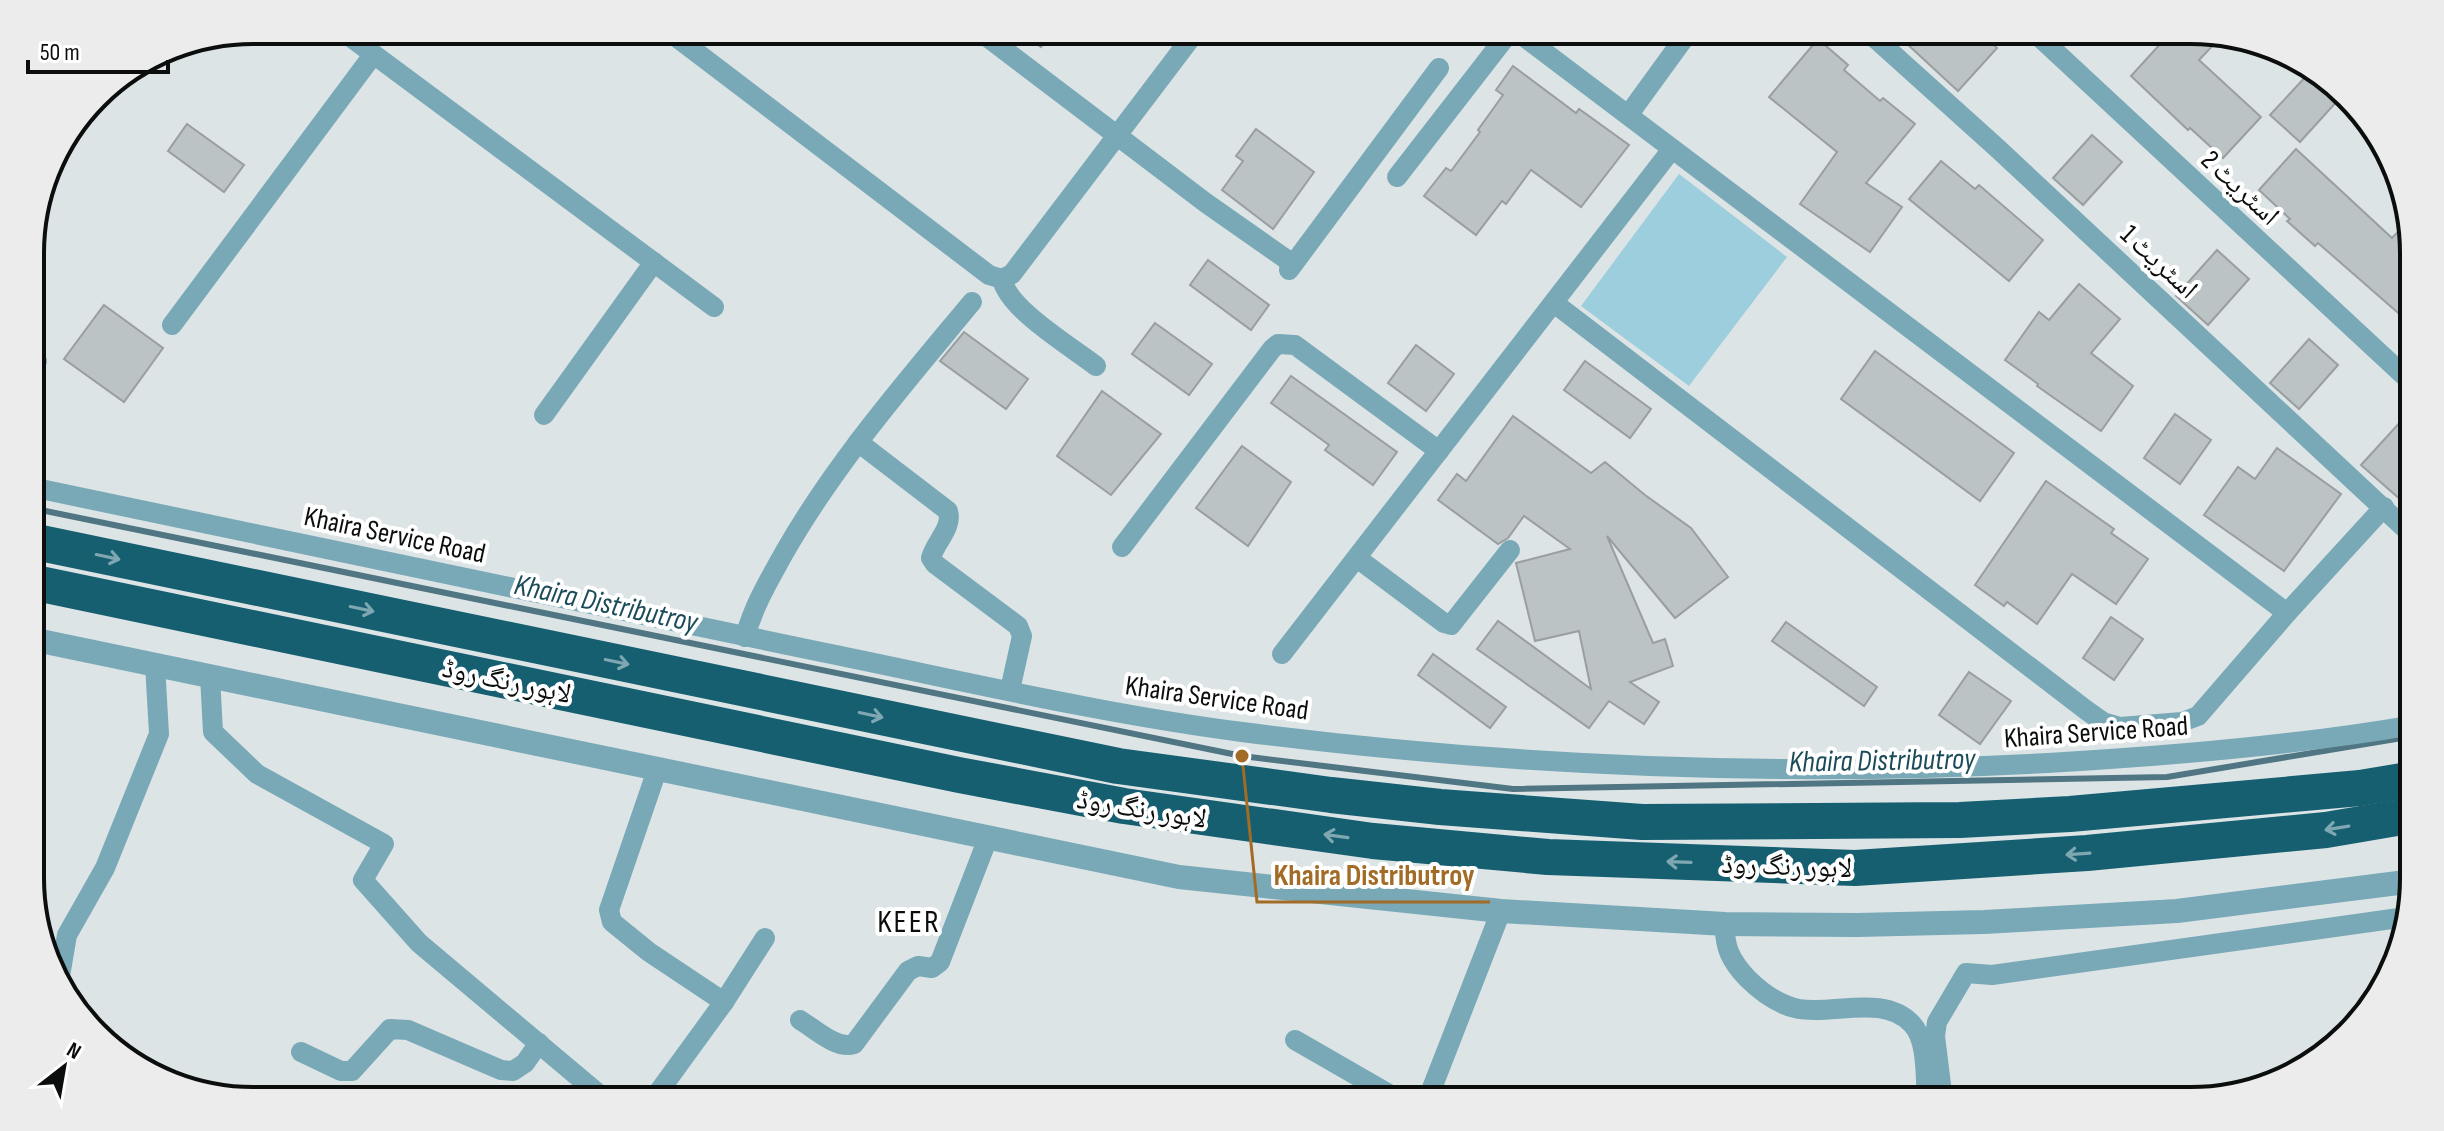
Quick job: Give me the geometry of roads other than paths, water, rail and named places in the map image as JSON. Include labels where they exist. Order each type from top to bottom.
[{"type":"highway","name":"لاہور رنگ روڈ","points":[[44,544],[1118,766],[1440,807],[1642,822],[1960,820],[2070,814],[2360,788],[2400,781]]},
{"type":"highway","name":"لاہور رنگ روڈ","points":[[44,585],[959,775],[1124,806],[1373,841],[1548,857],[1855,868],[2132,849],[2326,830],[2400,817]]},
{"type":"street","points":[[359,44],[714,307]]},
{"type":"street","points":[[685,44],[989,275],[1002,279],[1012,274],[1186,44]]},
{"type":"street","points":[[997,44],[1291,267],[1439,68]]},
{"type":"street","points":[[1397,177],[1502,44]]},
{"type":"street","points":[[1532,44],[2287,613]]},
{"type":"street","points":[[1629,114],[1680,44]]},
{"type":"street","name":"اسٹریٹ 1","points":[[1881,44],[2400,523]]},
{"type":"street","name":"اسٹریٹ 2","points":[[2047,44],[2400,372]]},
{"type":"street","points":[[172,325],[373,55]]},
{"type":"street","points":[[1282,654],[1672,149]]},
{"type":"street","points":[[544,415],[654,262]]},
{"type":"street","points":[[1002,279],[1006,292],[1018,306],[1096,366]]},
{"type":"street","points":[[745,637],[754,607],[805,516],[858,442],[972,302]]},
{"type":"street","points":[[1554,303],[2086,710],[2112,726],[2191,720],[2198,716],[2384,507]]},
{"type":"street","points":[[1122,547],[1278,344],[1295,345],[1439,451]]},
{"type":"street","points":[[858,442],[948,511],[948,524],[931,558],[1018,626],[1022,636],[1010,690]]},
{"type":"street","name":"Khaira Service Road","points":[[44,490],[1010,690],[1239,732],[1444,753],[1629,766],[1879,770],[2149,757],[2400,727]]},
{"type":"street","points":[[1357,558],[1444,623],[1451,625],[1510,550]]},
{"type":"street","points":[[44,642],[1179,877],[1501,911],[1725,924],[1984,922],[2177,911],[2400,883]]},
{"type":"street","points":[[62,963],[67,935],[105,868],[159,734],[155,664]]},
{"type":"street","points":[[210,676],[213,732],[257,774],[384,844],[363,880],[419,943],[591,1087]]},
{"type":"street","points":[[657,770],[609,910],[612,922],[649,952],[724,1002]]},
{"type":"street","points":[[800,1020],[840,1045],[854,1044],[908,971],[918,966],[932,968],[940,962],[988,838]]},
{"type":"street","points":[[1432,1087],[1501,911]]},
{"type":"street","points":[[1941,1087],[1935,1036],[1937,1022],[1966,973],[1992,975],[2396,918]]},
{"type":"street","points":[[1725,924],[1724,939],[1728,953],[1739,970],[1771,999],[1802,1010],[1881,1008],[1898,1013],[1911,1023],[1920,1036],[1925,1087]]},
{"type":"street","points":[[662,1087],[724,1002],[765,938]]},
{"type":"street","points":[[301,1052],[341,1071],[352,1071],[390,1029],[408,1030],[501,1070],[513,1071],[525,1063],[539,1043]]},
{"type":"street","points":[[1295,1040],[1377,1087]]},
{"type":"waterway","name":"Khaira Distributroy","points":[[44,511],[1242,756],[1513,789],[2167,777],[2400,738]]},
{"type":"place","name":"Khaira Distributroy","points":[[1242,756]]},
{"type":"district","name":"KEER","points":[[909,921]]}]
